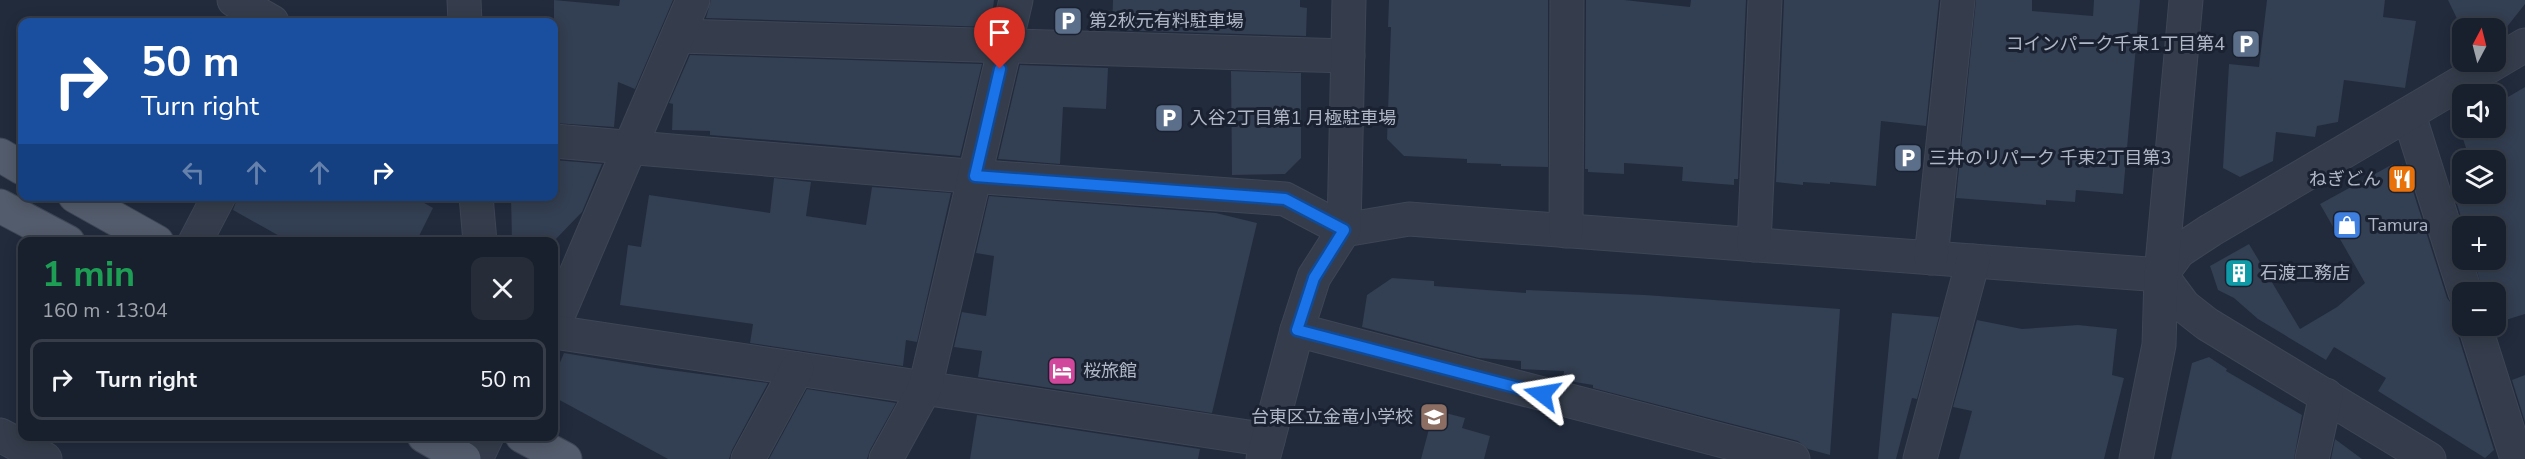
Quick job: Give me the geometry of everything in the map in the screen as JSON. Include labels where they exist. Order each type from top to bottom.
[{"type":"main road","points":[[0,155],[18,166]]},
{"type":"main road","points":[[84,201],[148,237]]},
{"type":"main road","points":[[0,206],[59,237]]},
{"type":"main road","points":[[433,441],[464,459]]},
{"type":"main road","points":[[531,441],[565,459]]},
{"type":"street","points":[[234,0],[265,18]]},
{"type":"street","points":[[464,0],[465,18]]},
{"type":"street","points":[[558,317],[693,0]]},
{"type":"street","points":[[886,459],[925,388],[1016,0]]},
{"type":"street","points":[[558,333],[925,388],[1265,449],[1297,330],[1314,278],[1344,230],[1349,0]]},
{"type":"street","points":[[1566,231],[1567,0]]},
{"type":"street","points":[[1754,245],[1765,0]]},
{"type":"street","points":[[1931,258],[1958,0]]},
{"type":"street","points":[[2136,459],[2159,345],[2161,275],[2186,0]]},
{"type":"street","points":[[678,36],[1005,48],[1348,56]]},
{"type":"street","points":[[2161,275],[2179,251],[2211,230],[2525,45]]},
{"type":"street","points":[[2409,115],[2462,282]]},
{"type":"street","points":[[558,141],[1285,199],[1344,230],[1409,219],[2161,275],[2184,306],[2207,324],[2429,459]]},
{"type":"street","points":[[198,237],[216,201]]},
{"type":"street","points":[[476,201],[480,237]]},
{"type":"street","points":[[1920,459],[1973,261]]},
{"type":"street","points":[[1297,330],[1792,459]]},
{"type":"street","points":[[2478,336],[2517,459]]},
{"type":"street","points":[[748,459],[797,369]]},
{"type":"street","points":[[2312,459],[2326,395]]},
{"type":"street","points":[[0,435],[45,459]]},
{"type":"street","points":[[476,459],[485,441]]},
{"type":"building","points":[[554,0],[619,6],[620,0],[673,0],[635,89],[618,82],[614,127],[558,123],[558,18],[554,18]]},
{"type":"building","points":[[711,0],[994,0],[991,27],[706,18]]},
{"type":"building","points":[[1113,0],[1300,0],[1300,7],[1307,8],[1306,36],[1112,30]]},
{"type":"building","points":[[1389,0],[1548,0],[1548,167],[1501,166],[1501,164],[1467,163],[1467,159],[1404,156],[1387,139],[1391,27],[1388,27]]},
{"type":"building","points":[[1586,0],[1624,0],[1690,7],[1691,0],[1746,0],[1738,179],[1734,179],[1734,185],[1682,181],[1683,167],[1624,163],[1624,174],[1588,172],[1588,169],[1585,169]]},
{"type":"building","points":[[1784,0],[1939,0],[1926,126],[1881,121],[1876,186],[1830,182],[1830,184],[1803,182],[1803,185],[1776,182]]},
{"type":"building","points":[[1976,0],[2032,0],[2032,11],[2093,16],[2094,0],[2140,0],[2123,194],[2076,190],[2075,202],[2046,200],[2046,205],[1956,198]]},
{"type":"building","points":[[2267,0],[2385,0],[2383,17],[2416,21],[2405,88],[2344,80],[2338,122],[2317,126],[2315,137],[2276,132],[2273,161],[2240,177],[2223,168],[2229,64],[2259,67]]},
{"type":"building","points":[[2448,0],[2525,0],[2525,4],[2506,28],[2506,18],[2457,18]]},
{"type":"building","points":[[690,55],[982,64],[960,156],[710,135],[710,131],[672,130],[673,104],[669,103]]},
{"type":"building","points":[[1020,65],[1108,68],[1106,109],[1063,107],[1060,164],[998,159]]},
{"type":"building","points":[[1231,71],[1301,73],[1301,158],[1285,174],[1232,175]]},
{"type":"building","points":[[2525,87],[2525,314],[2506,320],[2506,282],[2480,282],[2477,270],[2506,270],[2506,216],[2461,216],[2457,204],[2506,204],[2506,150],[2467,150],[2463,138],[2506,138],[2506,98]]},
{"type":"building","points":[[558,160],[602,164],[582,212],[558,237],[512,237],[511,201],[558,201]]},
{"type":"building","points":[[2393,164],[2391,171],[2403,164],[2447,298],[2452,305],[2452,336],[2458,336],[2494,450],[2485,458],[2378,391],[2386,378],[2334,347],[2326,360],[2258,319],[2234,298],[2218,290],[2210,266],[2249,244],[2300,329],[2337,307],[2365,283],[2320,204]]},
{"type":"building","points":[[774,178],[811,182],[806,216],[866,225],[872,187],[951,193],[917,342],[906,340],[903,366],[750,343],[753,324],[620,305],[628,245],[641,247],[649,195],[770,213]]},
{"type":"building","points":[[989,196],[1216,213],[1257,223],[1212,413],[978,377],[982,351],[954,347],[962,312],[986,316],[994,256],[976,253]]},
{"type":"building","points":[[236,201],[421,201],[433,208],[418,237],[281,237],[233,210]]},
{"type":"building","points":[[1392,278],[1434,281],[1434,286],[1526,293],[1526,290],[1645,295],[1840,309],[1830,455],[1808,449],[1798,441],[1593,388],[1593,385],[1563,380],[1564,371],[1521,369],[1521,361],[1479,358],[1362,327],[1367,295]]},
{"type":"building","points":[[1892,313],[1939,317],[1917,399],[1912,398],[1896,459],[1878,459]]},
{"type":"building","points":[[1977,320],[2022,329],[2078,325],[2117,329],[2112,375],[2124,378],[2104,459],[1959,459],[1972,411],[1953,407]]},
{"type":"building","points":[[564,353],[768,383],[729,459],[668,459],[558,399],[558,367]]},
{"type":"building","points":[[2209,357],[2227,369],[2226,371],[2302,415],[2294,459],[2171,459],[2192,363]]},
{"type":"building","points":[[2525,375],[2525,422],[2512,380]]},
{"type":"building","points":[[807,389],[896,403],[867,459],[769,459]]},
{"type":"building","points":[[1434,410],[1465,418],[1462,428],[1490,436],[1484,459],[1421,459]]},
{"type":"building","points":[[977,415],[1200,449],[1198,459],[970,459]]},
{"type":"building","points":[[2335,439],[2362,459],[2331,459]]},
{"type":"place","name":"第2秋元有料駐車場","points":[[1068,21]]},
{"type":"place","name":"コインパーク千束1丁目第4","points":[[2246,44]]},
{"type":"place","name":"入谷2丁目第1 月極駐車場","points":[[1169,118]]},
{"type":"place","name":"三井のリパーク 千束2丁目第3","points":[[1908,158]]},
{"type":"place","name":"ねぎどん","points":[[2402,179]]},
{"type":"place","name":"Tamura","points":[[2347,225]]},
{"type":"place","name":"石渡工務店","points":[[2239,273]]},
{"type":"place","name":"桜旅館","points":[[1062,371]]},
{"type":"place","name":"台東区立金竜小学校","points":[[1434,417]]},
{"type":"route","points":[[1000,69],[975,176],[1285,199],[1344,230],[1314,278],[1297,330],[1542,394]]}]
